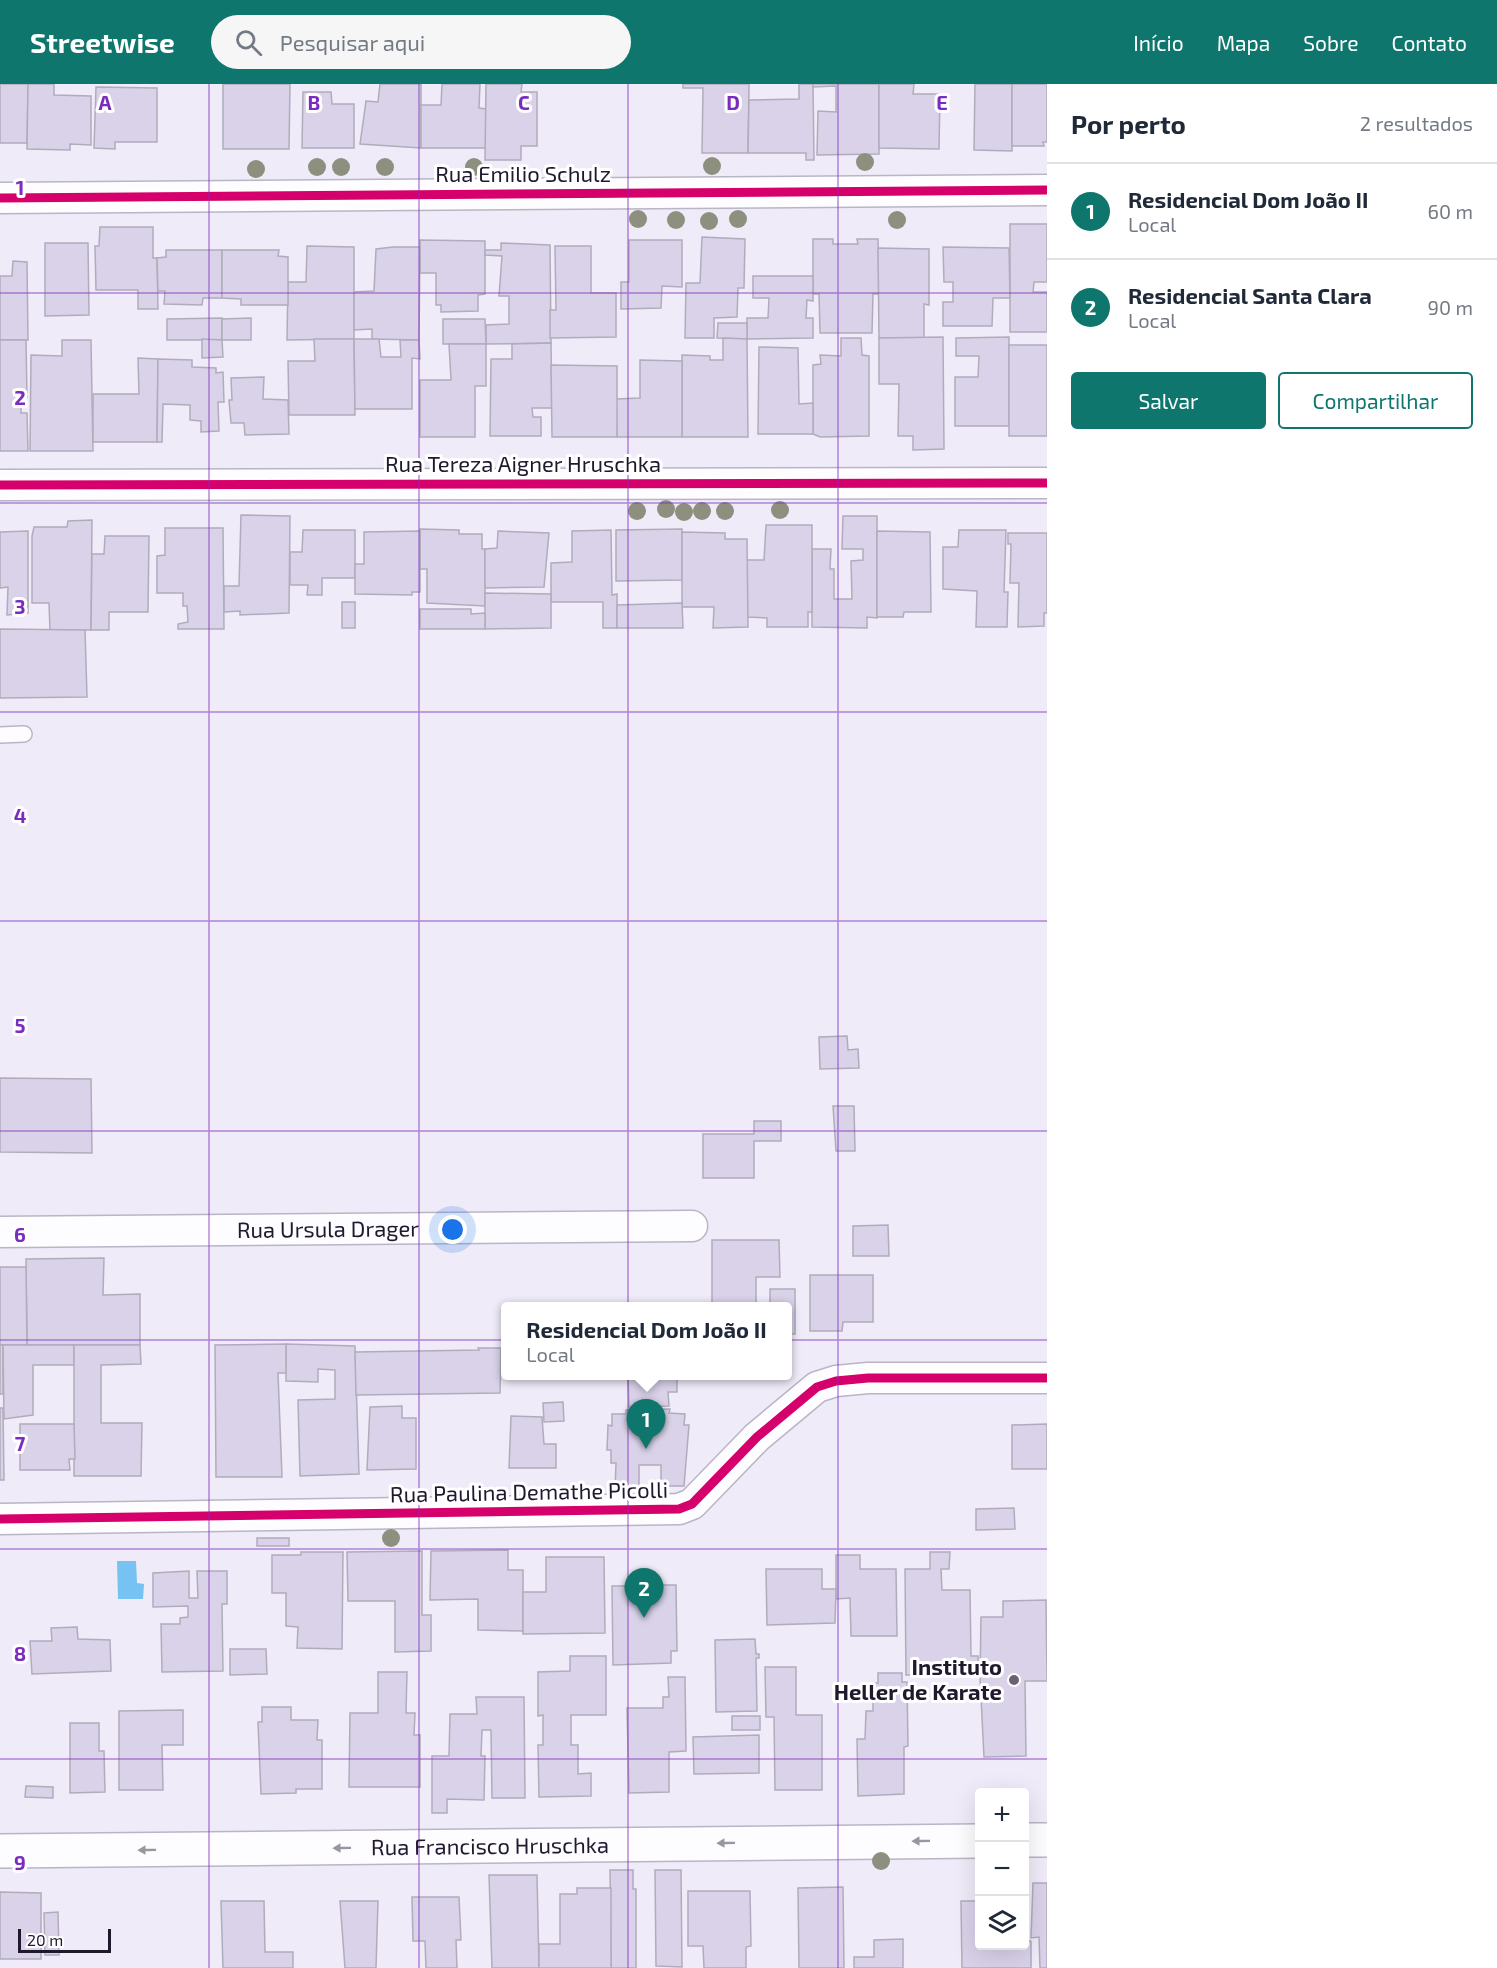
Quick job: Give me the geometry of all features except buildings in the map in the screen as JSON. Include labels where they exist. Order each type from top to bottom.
[{"type":"main road","name":"Rua Francisco Hruschka","points":[[0,1851],[975,1840]]},
{"type":"main road","points":[[1029,1840],[1047,1840]]},
{"type":"street","name":"Rua Emilio Schulz","points":[[0,198],[1047,190]]},
{"type":"street","name":"Rua Tereza Aigner Hruschka","points":[[0,485],[1047,483]]},
{"type":"street","name":"Rua Ursula Drager","points":[[0,1232],[692,1226]]},
{"type":"street","name":"Rua Paulina Demathe Picolli","points":[[0,1519],[679,1509],[692,1504],[757,1437],[817,1387],[836,1381],[868,1378],[1047,1378]]},
{"type":"lane","points":[[0,735],[24,734]]},
{"type":"water","points":[[117,1561],[136,1561],[137,1583],[144,1584],[143,1599],[118,1599]]},
{"type":"cycle path","points":[[0,198],[1047,190]]},
{"type":"cycle path","points":[[0,485],[1047,483]]},
{"type":"cycle path","points":[[0,1519],[679,1509],[692,1504],[757,1437],[817,1387],[836,1381],[868,1378],[1047,1378]]},
{"type":"place","name":"Residencial Dom João II","points":[[646,1449]]},
{"type":"place","name":"Residencial Santa Clara","points":[[644,1618]]},
{"type":"place","name":"Instituto Heller de Karate","points":[[1014,1680]]}]
